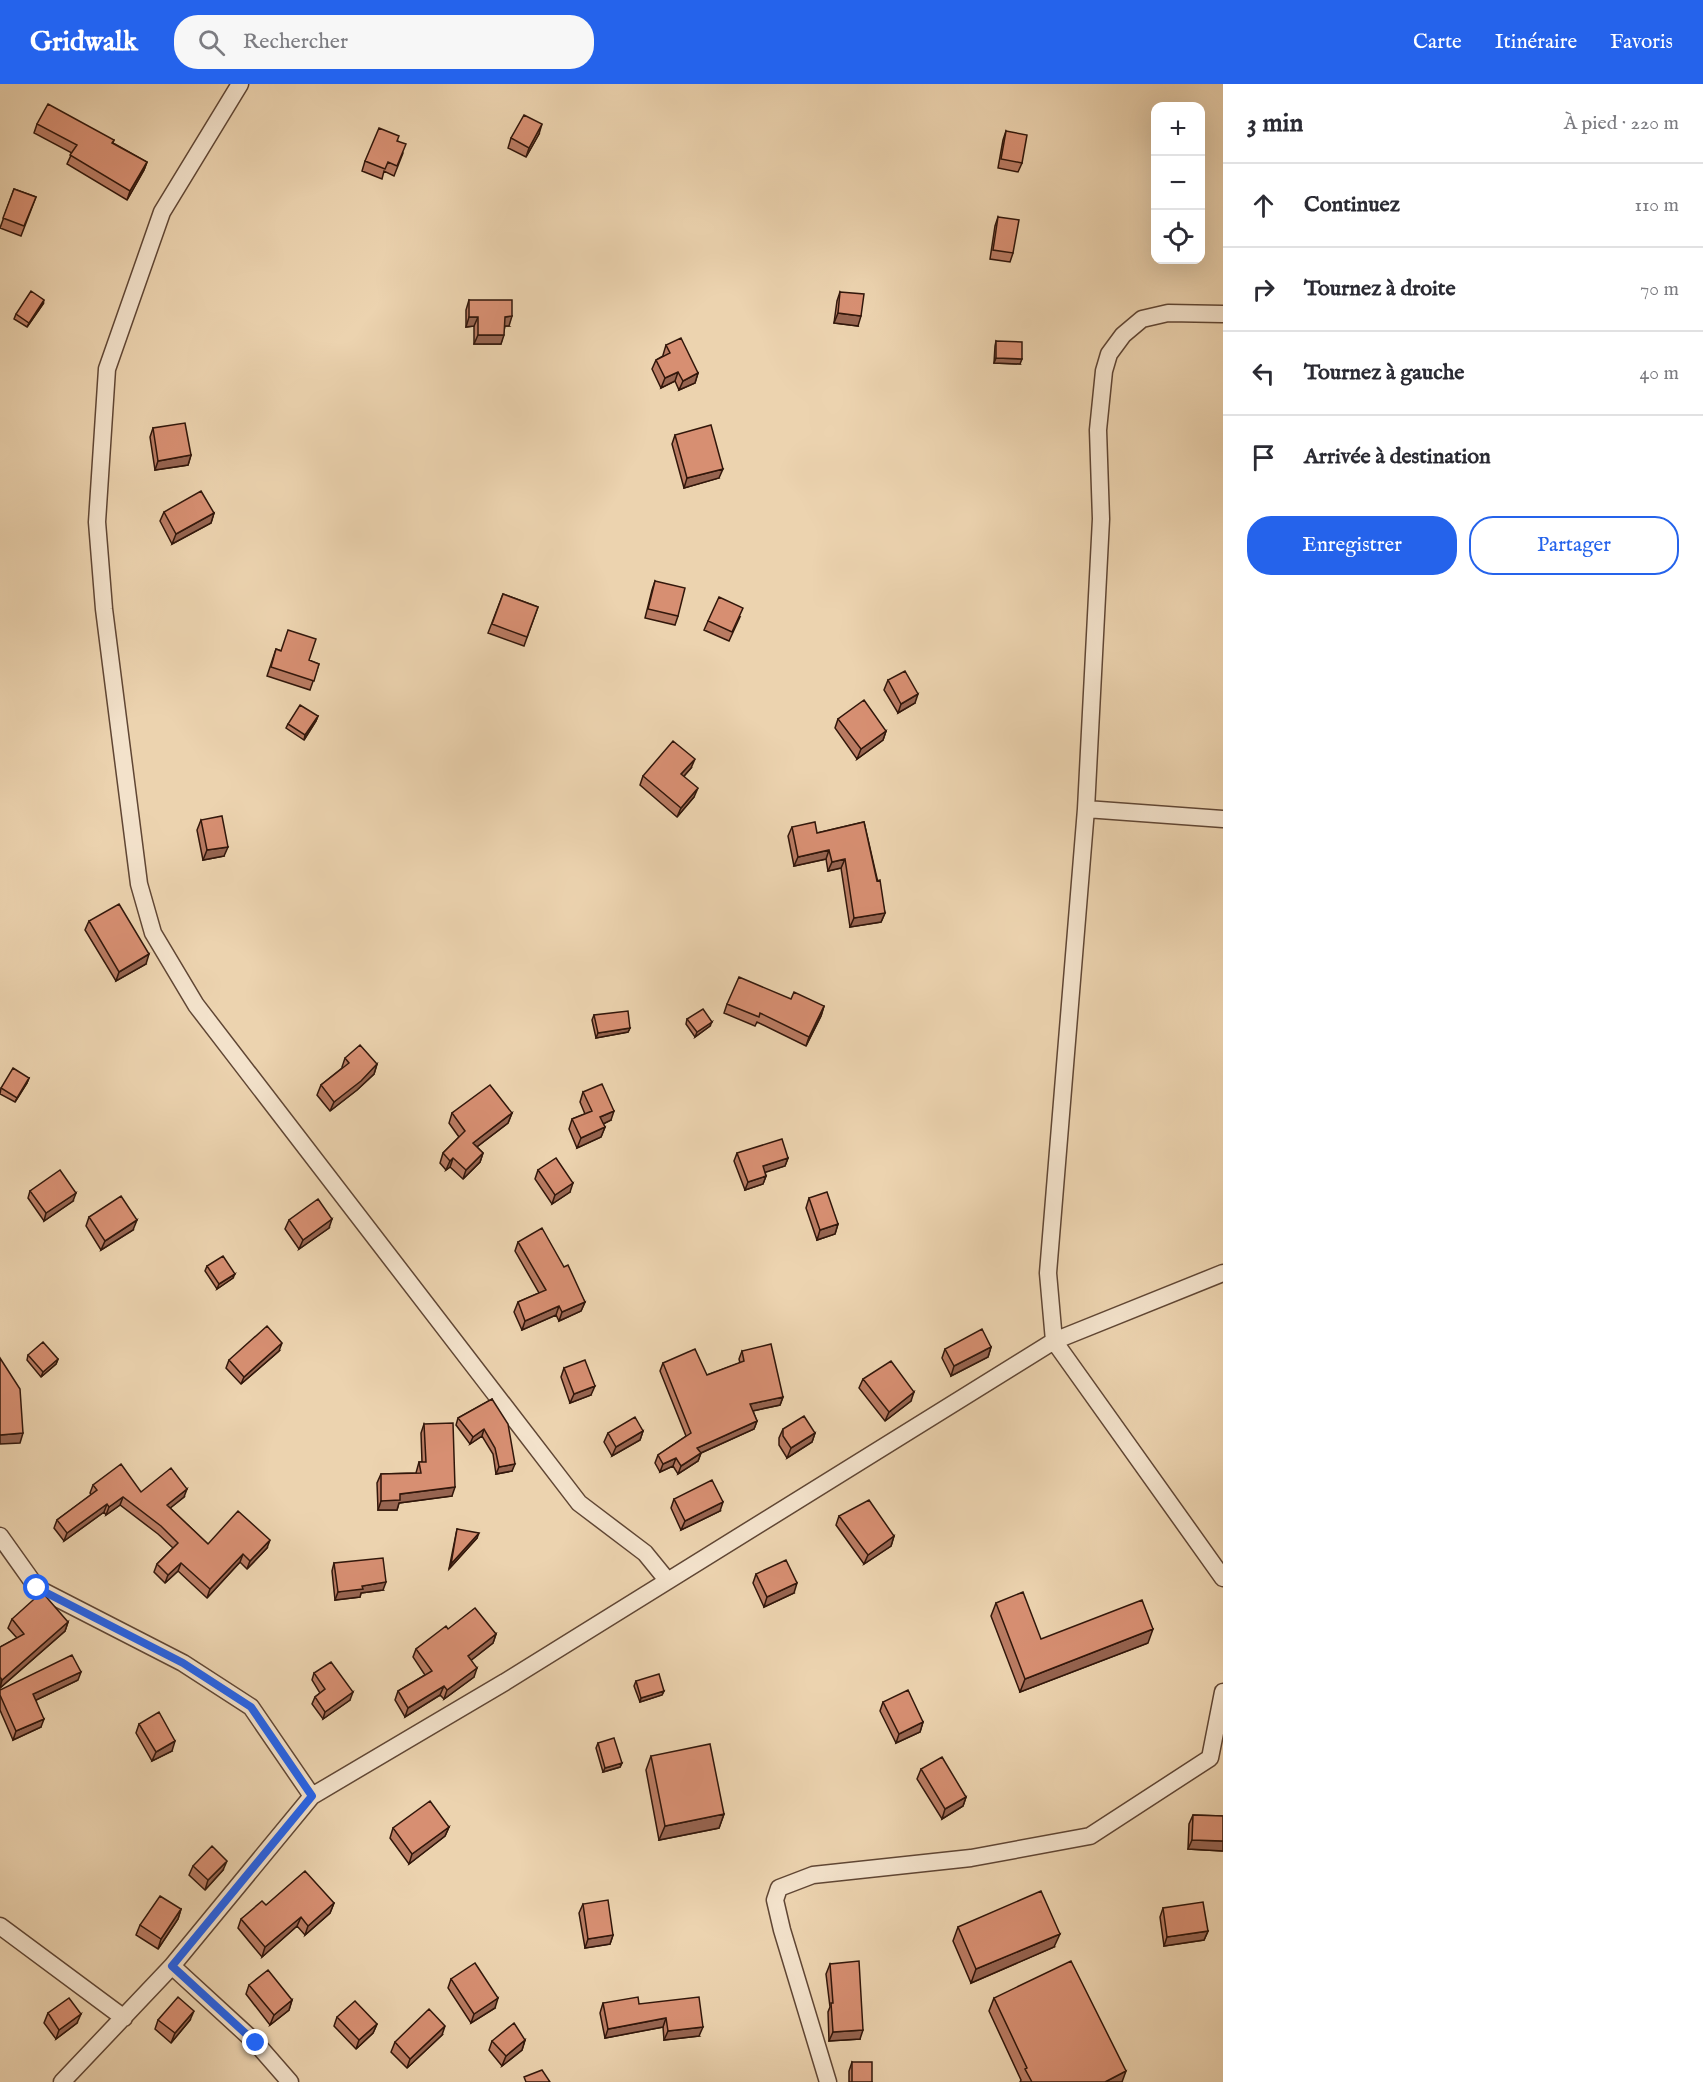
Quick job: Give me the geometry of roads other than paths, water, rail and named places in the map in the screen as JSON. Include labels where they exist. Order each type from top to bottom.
[{"type":"street","points":[[240,84],[162,212],[107,369],[97,522],[104,609],[139,884],[153,933],[196,1005],[579,1503],[645,1554],[667,1580]]},
{"type":"street","points":[[1223,314],[1168,313],[1142,319],[1118,341],[1109,354],[1104,371],[1098,430],[1101,519],[1086,809],[1048,1273],[1054,1341],[1223,1578]]},
{"type":"street","points":[[1086,809],[1223,819]]},
{"type":"street","points":[[62,2082],[172,1966],[312,1796],[505,1682],[1054,1341],[1223,1273]]},
{"type":"street","points":[[0,1536],[37,1588],[183,1663],[251,1707],[312,1796]]},
{"type":"street","points":[[828,2082],[782,1930],[775,1900],[779,1888],[813,1875],[971,1858],[1089,1836],[1210,1758],[1223,1692]]},
{"type":"street","points":[[0,1926],[124,2018]]},
{"type":"street","points":[[172,1966],[256,2043],[290,2082]]}]
